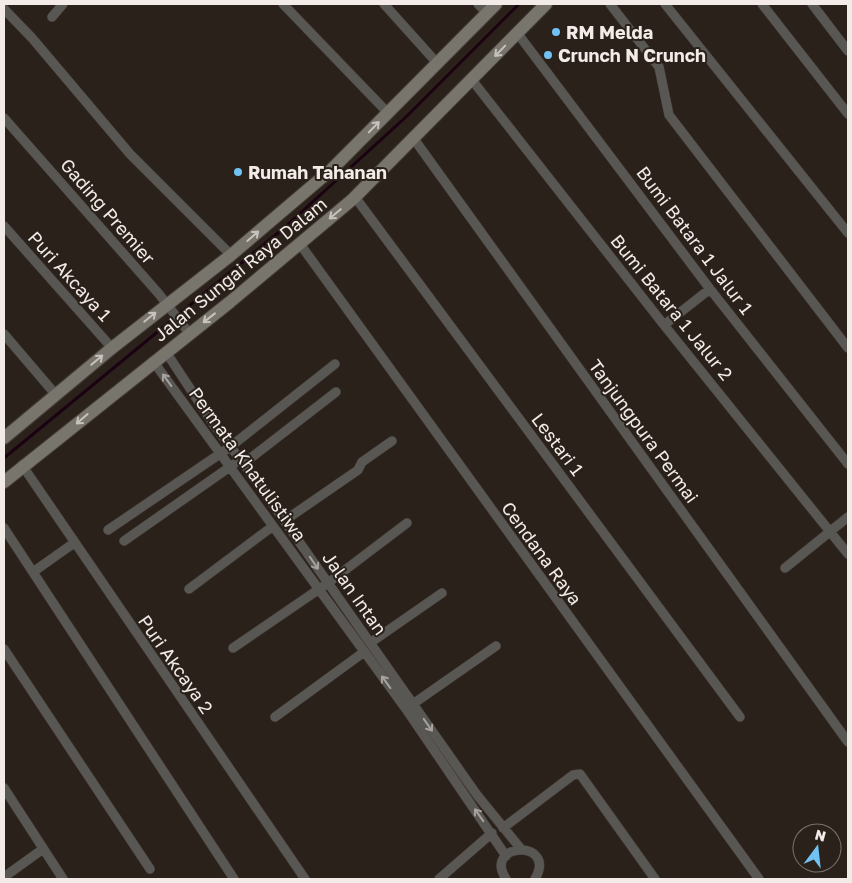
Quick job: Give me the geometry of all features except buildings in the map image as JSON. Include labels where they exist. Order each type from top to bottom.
[{"type":"street","points":[[52,17],[63,4]]},
{"type":"street","points":[[283,4],[388,113]]},
{"type":"street","points":[[384,4],[437,63]]},
{"type":"street","name":"Jalan Sungai Raya Dalam","points":[[4,482],[22,465],[166,352],[187,331],[300,244],[355,197],[546,4]]},
{"type":"street","points":[[610,4],[659,67],[669,115],[848,348]]},
{"type":"street","points":[[665,4],[848,233]]},
{"type":"street","points":[[762,4],[848,114]]},
{"type":"street","points":[[812,4],[848,52]]},
{"type":"street","points":[[4,438],[112,348],[231,255],[332,169],[437,63],[487,7]]},
{"type":"street","points":[[4,9],[32,38],[130,154],[231,255]]},
{"type":"street","name":"Bumi Batara 1 Jalur 1","points":[[518,34],[710,289],[848,464]]},
{"type":"street","name":"Bumi Batara 1 Jalur 2","points":[[472,80],[664,325],[831,530],[848,554]]},
{"type":"street","name":"Gading Premier","points":[[4,118],[168,305],[187,331]]},
{"type":"street","name":"Tanjungpura Permai","points":[[414,139],[848,742]]},
{"type":"street","name":"Lestari 1","points":[[355,197],[738,714]]},
{"type":"street","name":"Puri Akcaya 1","points":[[4,226],[112,348]]},
{"type":"street","name":"Cendana Raya","points":[[300,244],[759,879]]},
{"type":"street","points":[[664,325],[710,289]]},
{"type":"street","points":[[4,334],[56,395]]},
{"type":"street","name":"Jalan Intan","points":[[166,352],[230,447],[370,643],[409,706],[503,828],[521,849],[530,851],[538,861],[540,867],[535,879]]},
{"type":"street","name":"Permata Khatulistiwa","points":[[153,361],[274,526],[317,589],[364,652],[409,706],[506,856]]},
{"type":"street","points":[[108,530],[221,454],[336,364]]},
{"type":"street","points":[[124,541],[230,466],[242,462],[336,392]]},
{"type":"street","points":[[284,521],[358,470],[362,462],[392,441]]},
{"type":"street","name":"Puri Akcaya 2","points":[[22,465],[305,879]]},
{"type":"street","points":[[785,568],[848,517]]},
{"type":"street","points":[[233,648],[328,583],[407,523]]},
{"type":"street","points":[[189,589],[274,526]]},
{"type":"street","points":[[4,528],[234,879]]},
{"type":"street","points":[[33,572],[74,543]]},
{"type":"street","points":[[370,643],[442,593]]},
{"type":"street","points":[[409,706],[496,646]]},
{"type":"street","points":[[4,649],[150,869]]},
{"type":"street","points":[[275,717],[364,652]]},
{"type":"street","points":[[503,828],[573,775],[580,774],[655,879]]},
{"type":"street","points":[[4,788],[63,879]]},
{"type":"street","points":[[439,879],[492,833]]},
{"type":"street","points":[[4,876],[43,849]]},
{"type":"street","points":[[506,879],[502,866],[506,856],[521,849]]},
{"type":"waterway","points":[[4,458],[284,228],[407,116],[519,4]]},
{"type":"place","name":"RM Melda","points":[[556,32]]},
{"type":"place","name":"Crunch N Crunch","points":[[548,55]]},
{"type":"place","name":"Rumah Tahanan","points":[[238,172]]}]
